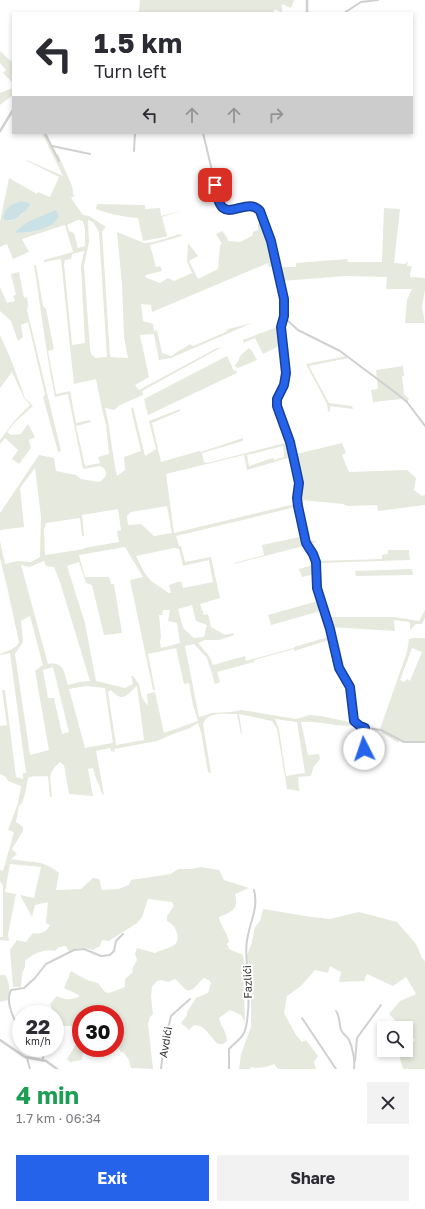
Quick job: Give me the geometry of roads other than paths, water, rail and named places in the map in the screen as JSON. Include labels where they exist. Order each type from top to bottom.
[{"type":"street","points":[[306,12],[308,0]]},
{"type":"street","points":[[346,12],[359,3],[378,0]]},
{"type":"street","points":[[0,131],[12,112]]},
{"type":"street","points":[[46,134],[59,161]]},
{"type":"street","points":[[134,151],[135,134]]},
{"type":"street","points":[[204,134],[212,173],[221,206],[232,210],[252,206],[256,208],[260,211],[271,241],[282,288],[284,316],[281,327],[286,373],[284,385],[277,399],[277,406],[290,442],[299,483],[297,498],[306,543],[316,562],[317,588],[330,629],[339,668],[350,687],[354,721],[360,726],[381,730],[404,742],[425,742]]},
{"type":"street","points":[[52,146],[90,154]]},
{"type":"street","points":[[284,316],[298,330],[317,338],[344,354],[396,393],[407,402],[425,426]]},
{"type":"street","points":[[364,749],[361,732],[365,728]]},
{"type":"street","name":"Fazlići","points":[[229,1069],[230,1049],[242,1036],[246,1027],[248,977],[246,950],[248,931],[253,920],[256,902],[254,890]]},
{"type":"street","points":[[12,1012],[9,1002],[11,990],[24,988],[35,978],[46,964],[74,950],[84,950],[101,956],[110,955],[114,951],[116,941],[123,934]]},
{"type":"street","name":"Avdići","points":[[161,1069],[163,1051],[171,1016],[190,999]]},
{"type":"street","points":[[354,1069],[358,1038],[382,1005]]},
{"type":"street","points":[[336,1011],[338,1014],[339,1025],[349,1041],[355,1061]]},
{"type":"street","points":[[302,1018],[336,1069]]},
{"type":"street","points":[[0,1040],[27,1058],[43,1061],[57,1069]]},
{"type":"street","points":[[27,1058],[30,1069]]},
{"type":"water","points":[[21,201],[29,203],[30,205],[16,218],[12,220],[5,220],[3,218],[7,209],[15,203]]},
{"type":"water","points":[[56,210],[59,216],[52,224],[28,232],[15,232],[27,222]]}]
